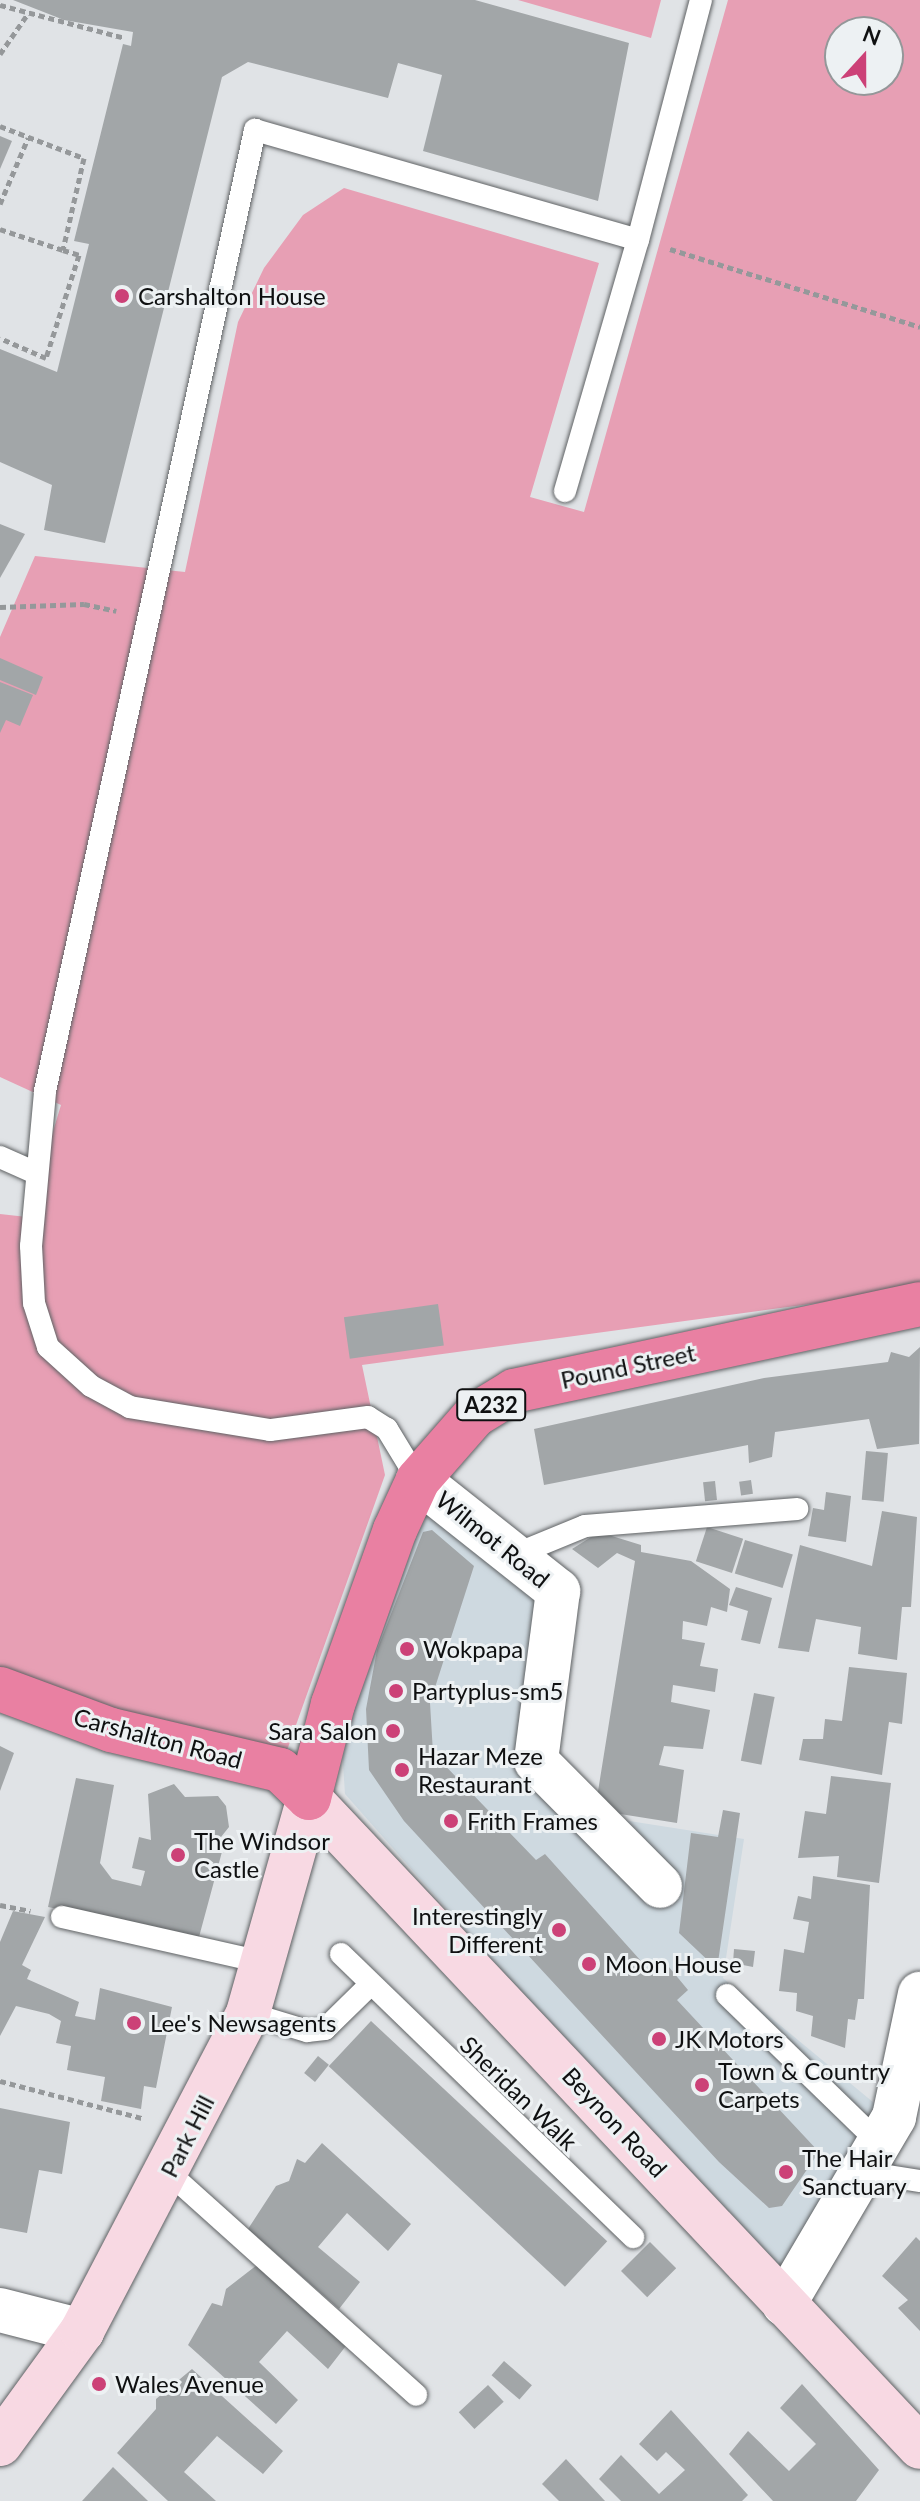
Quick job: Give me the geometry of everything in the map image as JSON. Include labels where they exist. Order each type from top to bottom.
[{"type":"highway","name":"Pound Street","points":[[309,1798],[333,1704],[418,1480],[475,1415],[514,1391],[920,1304]]},
{"type":"highway","name":"Carshalton Road","points":[[0,1689],[111,1730],[280,1770],[309,1798]]},
{"type":"main road","name":"Park Hill","points":[[0,2444],[82,2331],[192,2131],[248,2013],[309,1798]]},
{"type":"main road","name":"Beynon Road","points":[[309,1798],[920,2447]]},
{"type":"street","name":"Wilmot Road","points":[[418,1480],[558,1591],[536,1761],[660,1886]]},
{"type":"street","points":[[784,2304],[871,2158],[907,2072],[920,1994]]},
{"type":"street","points":[[0,2310],[82,2331]]},
{"type":"lane","points":[[565,491],[638,240],[701,0]]},
{"type":"lane","points":[[418,1480],[387,1429],[368,1417],[270,1430],[130,1407],[91,1386],[48,1347],[34,1303],[33,1172],[148,617],[255,130],[638,240]]},
{"type":"lane","points":[[0,1157],[33,1172]]},
{"type":"lane","points":[[512,1556],[585,1526],[797,1509]]},
{"type":"lane","points":[[62,1917],[262,1962]]},
{"type":"lane","name":"Sheridan Walk","points":[[341,1954],[633,2237]]},
{"type":"lane","points":[[248,2013],[307,2031],[325,2029],[370,1985]]},
{"type":"lane","points":[[727,1995],[871,2158],[920,2181]]},
{"type":"lane","points":[[169,2173],[416,2395]]},
{"type":"path","points":[[0,5],[27,15],[125,38]]},
{"type":"path","points":[[0,54],[27,15]]},
{"type":"path","points":[[0,126],[84,158],[63,250]]},
{"type":"path","points":[[0,204],[28,138]]},
{"type":"path","points":[[0,229],[79,255],[46,358],[0,338]]},
{"type":"path","points":[[638,240],[920,327]]},
{"type":"path","points":[[0,607],[84,604],[148,617]]},
{"type":"path","points":[[0,2081],[192,2131]]},
{"type":"shaded area","points":[[518,0],[661,0],[651,38]]},
{"type":"shaded area","points":[[728,0],[920,0],[920,1289],[362,1365],[385,1475],[280,1770],[0,1678],[0,1214],[27,1217],[61,1105],[0,1077],[0,637],[35,556],[185,572],[238,322],[264,268],[303,215],[344,188],[599,263],[530,497],[584,512]]},
{"type":"shaded area","points":[[423,1505],[551,1597],[527,1764],[591,1815],[744,1839],[723,1978],[885,2112],[786,2279],[665,2156],[345,1794],[341,1734]]},
{"type":"building","name":"Carshalton House","points":[[13,0],[475,0],[629,43],[598,201],[423,151],[442,75],[398,63],[388,98],[248,62],[222,77],[105,543],[44,530],[52,485],[0,462],[0,349],[57,372],[89,244],[74,241],[123,44],[131,46],[133,32],[64,20]]},
{"type":"building","points":[[0,136],[12,141],[0,169]]},
{"type":"building","points":[[0,524],[25,534],[0,578]]},
{"type":"building","points":[[0,658],[43,677],[36,695],[0,680]]},
{"type":"building","points":[[0,682],[33,695],[20,726],[6,720],[0,733]]},
{"type":"building","points":[[438,1304],[444,1346],[350,1359],[344,1317]]},
{"type":"building","points":[[920,1347],[919,1444],[877,1449],[869,1419],[775,1432],[772,1457],[749,1463],[748,1445],[544,1485],[534,1429],[764,1378],[888,1362],[891,1352],[909,1357]]},
{"type":"building","points":[[866,1451],[888,1453],[884,1502],[862,1500]]},
{"type":"building","points":[[751,1480],[753,1494],[741,1496],[739,1482]]},
{"type":"building","points":[[715,1481],[717,1500],[705,1501],[703,1482]]},
{"type":"building","points":[[826,1492],[851,1496],[846,1542],[808,1536],[813,1508],[824,1510]]},
{"type":"building","points":[[882,1511],[917,1517],[911,1607],[902,1607],[897,1660],[858,1654],[861,1627],[816,1619],[809,1652],[778,1648],[800,1545],[872,1566]]},
{"type":"building","points":[[707,1527],[743,1539],[732,1573],[696,1561]]},
{"type":"building","points":[[432,1530],[474,1566],[430,1703],[433,1753],[536,1860],[545,1854],[650,1971],[664,1961],[688,1990],[677,2000],[819,2152],[782,2206],[769,2208],[719,2162],[404,1821],[369,1770],[366,1709],[377,1650],[423,1532]]},
{"type":"building","points":[[599,1532],[641,1545],[641,1552],[691,1561],[730,1589],[727,1612],[711,1607],[707,1626],[683,1621],[682,1639],[705,1643],[700,1666],[718,1669],[715,1692],[673,1685],[671,1702],[710,1710],[703,1749],[664,1746],[659,1765],[684,1770],[677,1823],[595,1810],[635,1561],[617,1553],[598,1568],[572,1549]]},
{"type":"building","points":[[745,1540],[793,1555],[783,1588],[735,1573]]},
{"type":"building","points":[[736,1587],[772,1598],[760,1644],[741,1640],[748,1611],[729,1605]]},
{"type":"building","points":[[849,1667],[907,1673],[902,1724],[889,1722],[882,1775],[799,1760],[803,1739],[823,1739],[825,1719],[842,1721]]},
{"type":"building","points":[[754,1693],[775,1697],[761,1765],[741,1761]]},
{"type":"building","points":[[0,1746],[14,1753],[0,1791]]},
{"type":"building","points":[[831,1776],[891,1783],[879,1883],[837,1877],[839,1856],[798,1858],[805,1811],[826,1814]]},
{"type":"building","name":"The Windsor Castle","points":[[76,1778],[114,1785],[100,1863],[112,1879],[141,1886],[145,1871],[132,1868],[139,1837],[151,1840],[148,1794],[174,1784],[185,1797],[218,1796],[226,1806],[229,1827],[217,1842],[223,1848],[199,1937],[48,1907]]},
{"type":"building","points":[[723,1810],[740,1813],[717,1969],[679,1933],[691,1833],[718,1837]]},
{"type":"building","points":[[813,1876],[870,1885],[864,1999],[858,1999],[855,2020],[848,2019],[845,2048],[811,2036],[813,2016],[796,2011],[797,1993],[779,1991],[784,1949],[804,1953],[809,1922],[793,1919],[798,1896],[811,1899]]},
{"type":"building","points":[[13,1911],[45,1917],[22,1965],[31,1970],[27,1979],[79,2002],[75,2016],[95,2020],[100,1988],[172,2007],[156,2088],[144,2086],[141,2109],[101,2101],[105,2077],[67,2070],[71,2046],[56,2043],[61,2021],[49,2014],[16,2006],[0,2036],[0,1942]]},
{"type":"building","points":[[734,1949],[755,1951],[753,1967],[733,1963]]},
{"type":"building","points":[[371,2021],[607,2241],[565,2287],[329,2066]]},
{"type":"building","points":[[318,2056],[329,2065],[315,2082],[304,2073]]},
{"type":"building","points":[[0,2108],[70,2122],[62,2174],[39,2170],[27,2233],[0,2228]]},
{"type":"building","points":[[322,2143],[411,2224],[388,2251],[347,2213],[318,2247],[360,2282],[339,2309],[248,2229],[276,2186],[289,2181],[297,2159],[305,2163]]},
{"type":"building","points":[[916,2237],[920,2241],[920,2331],[898,2308],[908,2300],[882,2276]]},
{"type":"building","points":[[650,2242],[676,2268],[647,2297],[621,2271]]},
{"type":"building","points":[[261,2262],[349,2342],[328,2369],[287,2331],[259,2362],[298,2400],[276,2424],[188,2345],[212,2303],[222,2306],[226,2289]]},
{"type":"building","points":[[504,2361],[532,2385],[519,2400],[492,2375]]},
{"type":"building","points":[[192,2369],[283,2451],[263,2474],[217,2436],[184,2472],[216,2501],[168,2501],[117,2453],[156,2409],[156,2399]]},
{"type":"building","points":[[802,2384],[879,2470],[856,2501],[773,2501],[729,2454],[748,2431],[789,2471],[816,2444],[780,2408]]},
{"type":"building","points":[[488,2385],[504,2402],[474,2429],[459,2412]]},
{"type":"building","points":[[671,2410],[748,2495],[742,2501],[621,2501],[599,2479],[621,2455],[659,2494],[685,2470],[666,2452],[657,2461],[639,2444]]},
{"type":"building","points":[[566,2459],[605,2501],[559,2501],[542,2484]]},
{"type":"building","points":[[113,2467],[148,2501],[82,2501]]},
{"type":"place","name":"Carshalton House","points":[[122,296]]},
{"type":"place","name":"Wokpapa","points":[[407,1649]]},
{"type":"place","name":"Partyplus-sm5","points":[[396,1691]]},
{"type":"place","name":"Sara Salon","points":[[393,1731]]},
{"type":"place","name":"Hazar Meze Restaurant","points":[[402,1770]]},
{"type":"place","name":"Frith Frames","points":[[451,1821]]},
{"type":"place","name":"The Windsor Castle","points":[[178,1855]]},
{"type":"place","name":"Interestingly Different","points":[[559,1930]]},
{"type":"place","name":"Moon House","points":[[589,1964]]},
{"type":"place","name":"Lee's Newsagents","points":[[134,2023]]},
{"type":"place","name":"JK Motors","points":[[659,2039]]},
{"type":"place","name":"Town & Country Carpets","points":[[702,2085]]},
{"type":"place","name":"The Hair Sanctuary","points":[[786,2172]]},
{"type":"place","name":"Wales Avenue","points":[[99,2384]]}]
